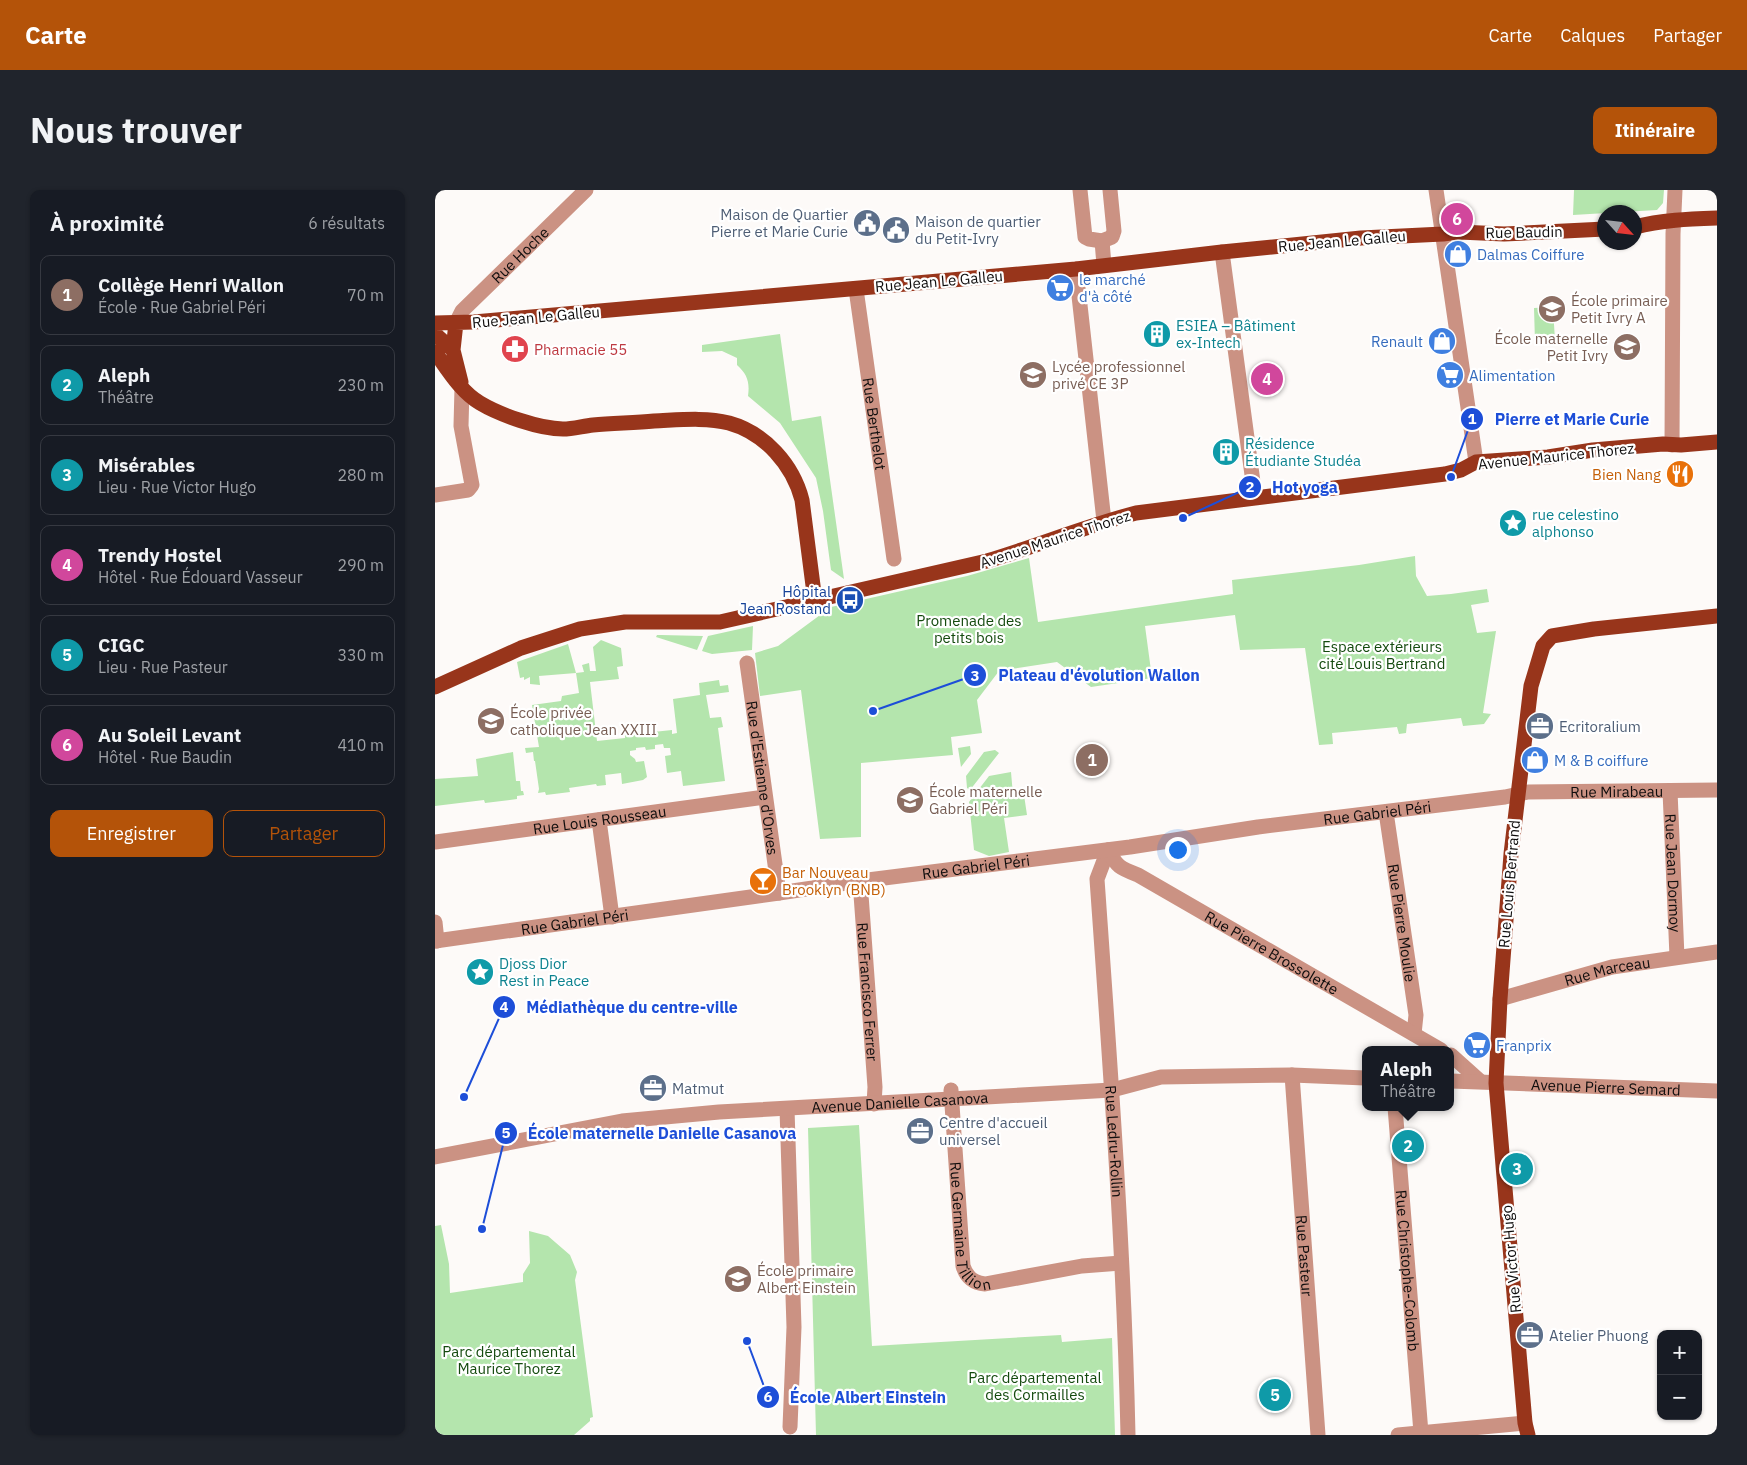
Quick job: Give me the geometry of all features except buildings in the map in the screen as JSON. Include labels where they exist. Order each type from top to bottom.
[{"type":"main road","points":[[1642,225],[1674,220],[1717,218]]},
{"type":"main road","name":"Rue Baudin","points":[[1443,234],[1459,232],[1504,234],[1597,229]]},
{"type":"main road","name":"Rue Jean Le Galleu","points":[[435,323],[456,323],[1076,269],[1361,238],[1443,234]]},
{"type":"main road","points":[[456,323],[453,350],[462,388]]},
{"type":"main road","points":[[435,334],[453,350]]},
{"type":"main road","points":[[435,352],[462,388],[481,404],[520,420],[562,429],[592,425],[691,419],[714,420],[751,432],[778,454],[798,487],[802,500],[815,602]]},
{"type":"main road","name":"Avenue Maurice Thorez","points":[[435,687],[521,648],[580,629],[625,622],[720,622],[815,602],[987,561],[1136,512],[1445,474],[1461,470],[1476,462],[1553,456],[1628,447],[1717,442]]},
{"type":"main road","name":"Rue Louis Bertrand","points":[[1496,1083],[1499,999],[1517,795],[1536,643],[1543,632],[1562,626],[1594,629],[1717,616]]},
{"type":"main road","name":"Rue Victor Hugo","points":[[1496,1083],[1526,1429]]},
{"type":"street","name":"Rue Hoche","points":[[456,323],[462,311],[586,190]]},
{"type":"street","points":[[1081,190],[1085,237],[1101,241],[1112,237],[1115,231],[1110,190]]},
{"type":"street","points":[[1436,190],[1476,462]]},
{"type":"street","points":[[1671,445],[1675,190]]},
{"type":"street","points":[[1101,241],[1104,265]]},
{"type":"street","points":[[1223,252],[1255,497]]},
{"type":"street","points":[[1076,269],[1104,521]]},
{"type":"street","name":"Rue Berthelot","points":[[855,289],[894,559]]},
{"type":"street","points":[[435,495],[468,490],[471,485],[461,426],[462,388]]},
{"type":"street","name":"Rue d'Estienne d'Orves","points":[[747,663],[779,894]]},
{"type":"street","name":"Rue Jean Dormoy","points":[[1669,790],[1677,957]]},
{"type":"street","name":"Rue Mirabeau","points":[[1517,795],[1529,792],[1717,790]]},
{"type":"street","name":"Rue Gabriel Péri","points":[[436,941],[779,894],[860,881],[1109,850],[1258,827],[1517,795]]},
{"type":"street","name":"Rue Louis Rousseau","points":[[435,842],[765,797]]},
{"type":"street","name":"Rue Pierre Moulie","points":[[1386,812],[1416,1014],[1413,1034]]},
{"type":"street","points":[[599,820],[612,917]]},
{"type":"street","name":"Rue Pierre Brossolette","points":[[1109,850],[1115,863],[1121,868],[1138,875],[1434,1046]]},
{"type":"street","name":"Rue Ledru-Rollin","points":[[1109,850],[1097,879],[1112,1090],[1125,1336],[1128,1435]]},
{"type":"street","name":"Rue Francisco Ferrer","points":[[860,881],[875,1087],[874,1104]]},
{"type":"street","points":[[435,922],[436,941]]},
{"type":"street","name":"Rue Marceau","points":[[1499,999],[1606,968],[1717,952]]},
{"type":"street","points":[[1454,1058],[1480,1082]]},
{"type":"street","name":"Avenue Danielle Casanova","points":[[435,1156],[623,1121],[719,1112],[874,1104],[951,1094],[1112,1090],[1161,1077],[1292,1075],[1362,1078]]},
{"type":"street","name":"Rue Pasteur","points":[[1292,1075],[1318,1435]]},
{"type":"street","points":[[1454,1081],[1496,1083]]},
{"type":"street","name":"Avenue Pierre Semard","points":[[1496,1083],[1717,1091]]},
{"type":"street","name":"Rue Germaine Tillion","points":[[951,1094],[963,1266],[965,1273],[970,1278],[979,1284],[985,1284],[1073,1268],[1121,1263]]},
{"type":"street","points":[[787,1109],[794,1326],[788,1432]]},
{"type":"street","name":"Rue Christophe-Colomb","points":[[1395,1111],[1421,1433]]},
{"type":"street","points":[[1398,1435],[1526,1429]]},
{"type":"green space","points":[[1574,190],[1664,190],[1663,203],[1657,210],[1642,211],[1642,205],[1597,205],[1597,214],[1573,215]]},
{"type":"green space","points":[[1553,307],[1555,341],[1535,342],[1534,308]]},
{"type":"green space","points":[[780,334],[792,421],[821,416],[844,579],[831,570],[823,511],[816,478],[780,423],[748,396],[749,387],[747,379],[737,365],[737,358],[722,351],[702,352],[702,345]]},
{"type":"green space","points":[[1415,556],[1416,576],[1427,596],[1487,589],[1489,602],[1471,605],[1477,633],[1496,631],[1483,713],[1491,714],[1484,724],[1463,726],[1461,718],[1407,724],[1406,733],[1399,734],[1397,727],[1332,733],[1333,744],[1319,745],[1305,648],[1240,650],[1235,615],[1145,626],[1152,678],[1091,687],[1057,662],[999,671],[977,700],[982,733],[951,737],[953,755],[861,763],[861,837],[820,839],[801,690],[760,696],[755,653],[778,646],[831,607],[967,576],[1029,558],[1038,622],[1233,594],[1232,580],[1359,565]]},
{"type":"green space","points":[[753,626],[752,650],[712,654],[702,651],[708,636]]},
{"type":"green space","points":[[657,635],[703,636],[697,650],[656,637]]},
{"type":"green space","points":[[601,640],[621,648],[623,666],[617,667],[619,679],[590,682],[597,741],[625,738],[625,735],[672,730],[672,734],[677,733],[673,699],[700,695],[699,683],[719,680],[720,686],[728,685],[729,692],[706,695],[710,718],[721,717],[723,727],[718,728],[725,781],[683,786],[681,771],[667,773],[665,756],[671,755],[670,748],[664,748],[663,744],[655,745],[655,749],[646,750],[645,747],[630,751],[630,755],[636,762],[644,761],[647,777],[643,780],[622,784],[621,773],[605,775],[606,785],[597,786],[596,784],[569,788],[570,792],[546,795],[545,792],[538,793],[533,752],[526,753],[525,748],[539,747],[532,705],[561,701],[562,696],[579,693],[576,673],[584,672],[582,665],[589,663],[590,671],[596,671],[593,647]]},
{"type":"green space","points":[[568,644],[576,673],[539,676],[540,685],[530,684],[530,677],[524,680],[524,677],[520,678],[517,662]]},
{"type":"green space","points":[[970,746],[971,754],[961,767],[958,748]]},
{"type":"green space","points":[[995,750],[999,753],[970,790],[967,788],[966,776],[984,752]]},
{"type":"green space","points":[[513,752],[516,781],[520,781],[521,791],[523,791],[524,795],[517,796],[517,799],[485,803],[484,800],[435,806],[435,779],[478,776],[476,759]]},
{"type":"green space","points":[[1011,772],[1013,795],[1024,795],[1027,815],[1004,818],[1009,852],[989,856],[974,850],[969,802],[989,776]]},
{"type":"green space","name":"Parc départemental des Cormailles","points":[[859,1125],[872,1346],[1061,1335],[1062,1342],[1112,1338],[1115,1435],[816,1435],[808,1128]]},
{"type":"green space","name":"Parc départemental Maurice Thorez","points":[[441,1225],[449,1264],[450,1293],[523,1282],[523,1274],[530,1263],[529,1231],[548,1236],[570,1255],[577,1272],[575,1280],[593,1417],[574,1435],[435,1435],[435,1226]]},
{"type":"place","name":"Au Soleil Levant","points":[[1457,219]]},
{"type":"place","name":"Maison de Quartier Pierre et Marie Curie","points":[[867,223]]},
{"type":"place","name":"Maison de quartier du Petit-Ivry","points":[[896,230]]},
{"type":"place","name":"Dalmas Coiffure","points":[[1458,254]]},
{"type":"place","name":"le marché d'à côté","points":[[1060,288]]},
{"type":"place","name":"École primaire Petit Ivry A","points":[[1552,309]]},
{"type":"place","name":"ESIEA – Bâtiment ex-Intech","points":[[1157,334]]},
{"type":"place","name":"Renault","points":[[1442,341]]},
{"type":"place","name":"École maternelle Petit Ivry","points":[[1627,347]]},
{"type":"place","name":"Pharmacie 55","points":[[515,349]]},
{"type":"place","name":"Lycée professionnel privé CE 3P","points":[[1033,375]]},
{"type":"place","name":"Alimentation","points":[[1450,375]]},
{"type":"place","name":"Trendy Hostel","points":[[1267,379]]},
{"type":"place","name":"Résidence Étudiante Studéa","points":[[1226,452]]},
{"type":"place","name":"Bien Nang","points":[[1680,474]]},
{"type":"place","name":"Pierre et Marie Curie","points":[[1451,477]]},
{"type":"place","name":"Hot yoga","points":[[1183,518]]},
{"type":"place","name":"rue celestino alphonso","points":[[1513,523]]},
{"type":"place","name":"Hôpital Jean Rostand","points":[[850,600]]},
{"type":"place","name":"Plateau d'évolution Wallon","points":[[873,711]]},
{"type":"place","name":"École privée catholique Jean XXIII","points":[[491,721]]},
{"type":"place","name":"Ecritoralium","points":[[1540,726]]},
{"type":"place","name":"Collège Henri Wallon","points":[[1092,760]]},
{"type":"place","name":"M & B coiffure","points":[[1535,760]]},
{"type":"place","name":"École maternelle Gabriel Péri","points":[[910,800]]},
{"type":"place","name":"Bar Nouveau Brooklyn (BNB)","points":[[763,881]]},
{"type":"place","name":"Djoss Dior Rest in Peace","points":[[480,972]]},
{"type":"place","name":"Franprix","points":[[1477,1045]]},
{"type":"place","name":"Matmut","points":[[653,1088]]},
{"type":"place","name":"Médiathèque du centre-ville","points":[[464,1097]]},
{"type":"place","name":"Centre d'accueil universel","points":[[920,1131]]},
{"type":"place","name":"Aleph","points":[[1408,1146]]},
{"type":"place","name":"Misérables","points":[[1517,1169]]},
{"type":"place","name":"École maternelle Danielle Casanova","points":[[482,1229]]},
{"type":"place","name":"École primaire Albert Einstein","points":[[738,1279]]},
{"type":"place","name":"Atelier Phuong","points":[[1530,1335]]},
{"type":"place","name":"École Albert Einstein","points":[[747,1341]]},
{"type":"place","name":"CIGC","points":[[1275,1395]]},
{"type":"park label","name":"Promenade des petits bois","points":[[969,628]]},
{"type":"park label","name":"Espace extérieurs cité Louis Bertrand","points":[[1382,654]]}]
